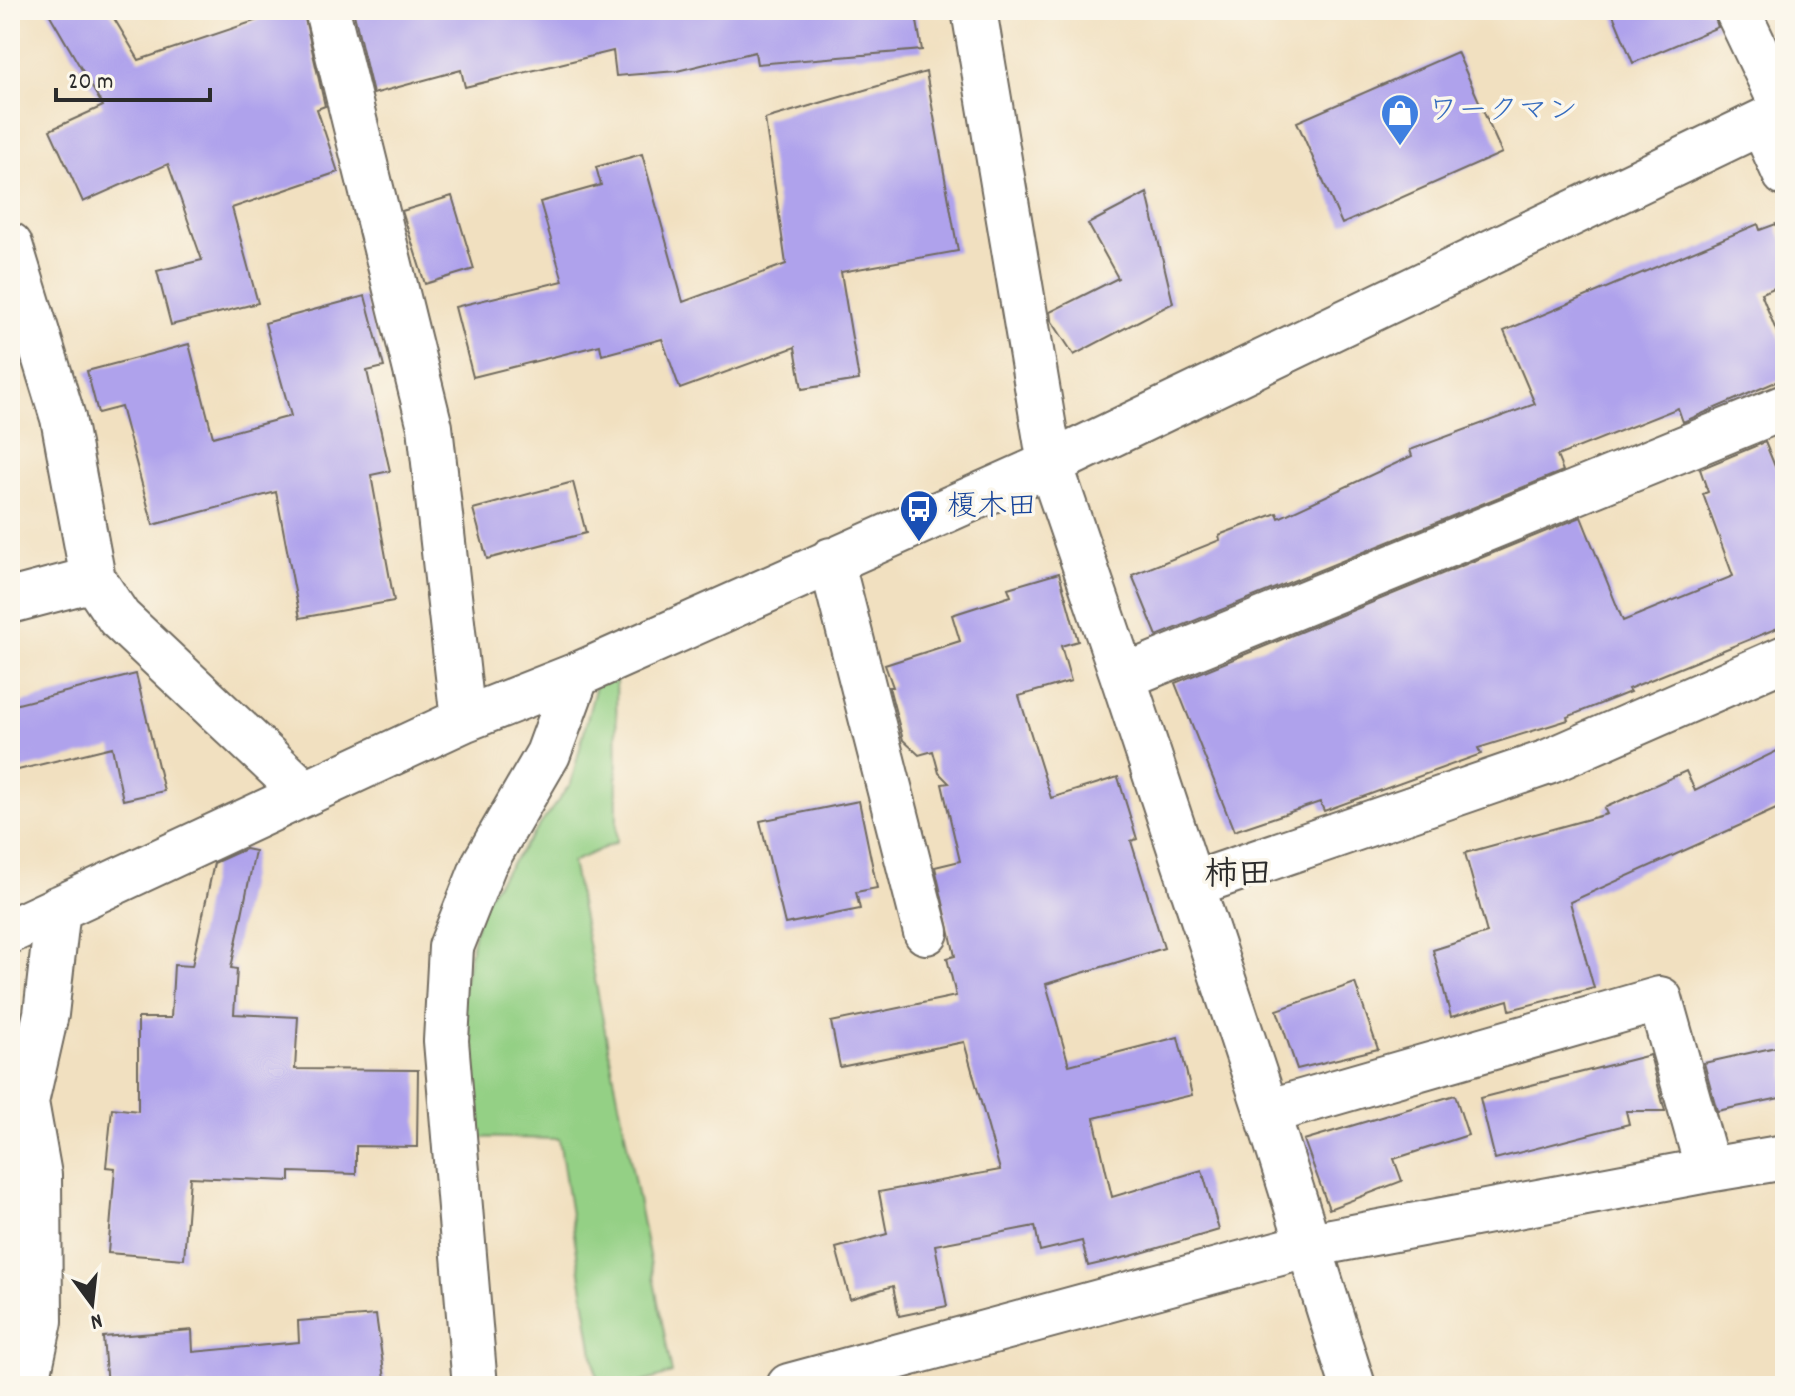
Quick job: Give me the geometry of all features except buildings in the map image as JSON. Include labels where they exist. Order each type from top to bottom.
[{"type":"street","points":[[327,10],[430,427],[463,720]]},
{"type":"street","points":[[974,10],[1050,464],[1267,1112],[1353,1386]]},
{"type":"street","points":[[1737,10],[1777,115],[1785,174]]},
{"type":"street","points":[[10,931],[463,720],[577,675],[1050,464],[1777,115]]},
{"type":"street","points":[[10,245],[63,418],[93,579],[119,618],[305,793]]},
{"type":"street","points":[[1123,677],[1785,407]]},
{"type":"street","points":[[831,560],[926,932]]},
{"type":"street","points":[[10,601],[93,579]]},
{"type":"street","points":[[1191,885],[1548,762],[1785,658]]},
{"type":"street","points":[[475,1386],[446,1041],[451,947],[484,864],[548,754],[577,675]]},
{"type":"street","points":[[26,1386],[40,1321],[39,1175],[26,1102],[46,1014],[58,908]]},
{"type":"street","points":[[1267,1112],[1660,999],[1708,1170]]},
{"type":"street","points":[[789,1386],[1310,1245],[1785,1157]]},
{"type":"green space","points":[[616,641],[617,842],[572,862],[672,1373],[631,1386],[598,1386],[559,1139],[465,1137],[454,1032],[480,906],[571,783],[605,649]]},
{"type":"place","name":"ワークマン","points":[[1400,147]]},
{"type":"place","name":"榎木田","points":[[919,543]]},
{"type":"district","name":"柿田","points":[[1238,877]]}]
